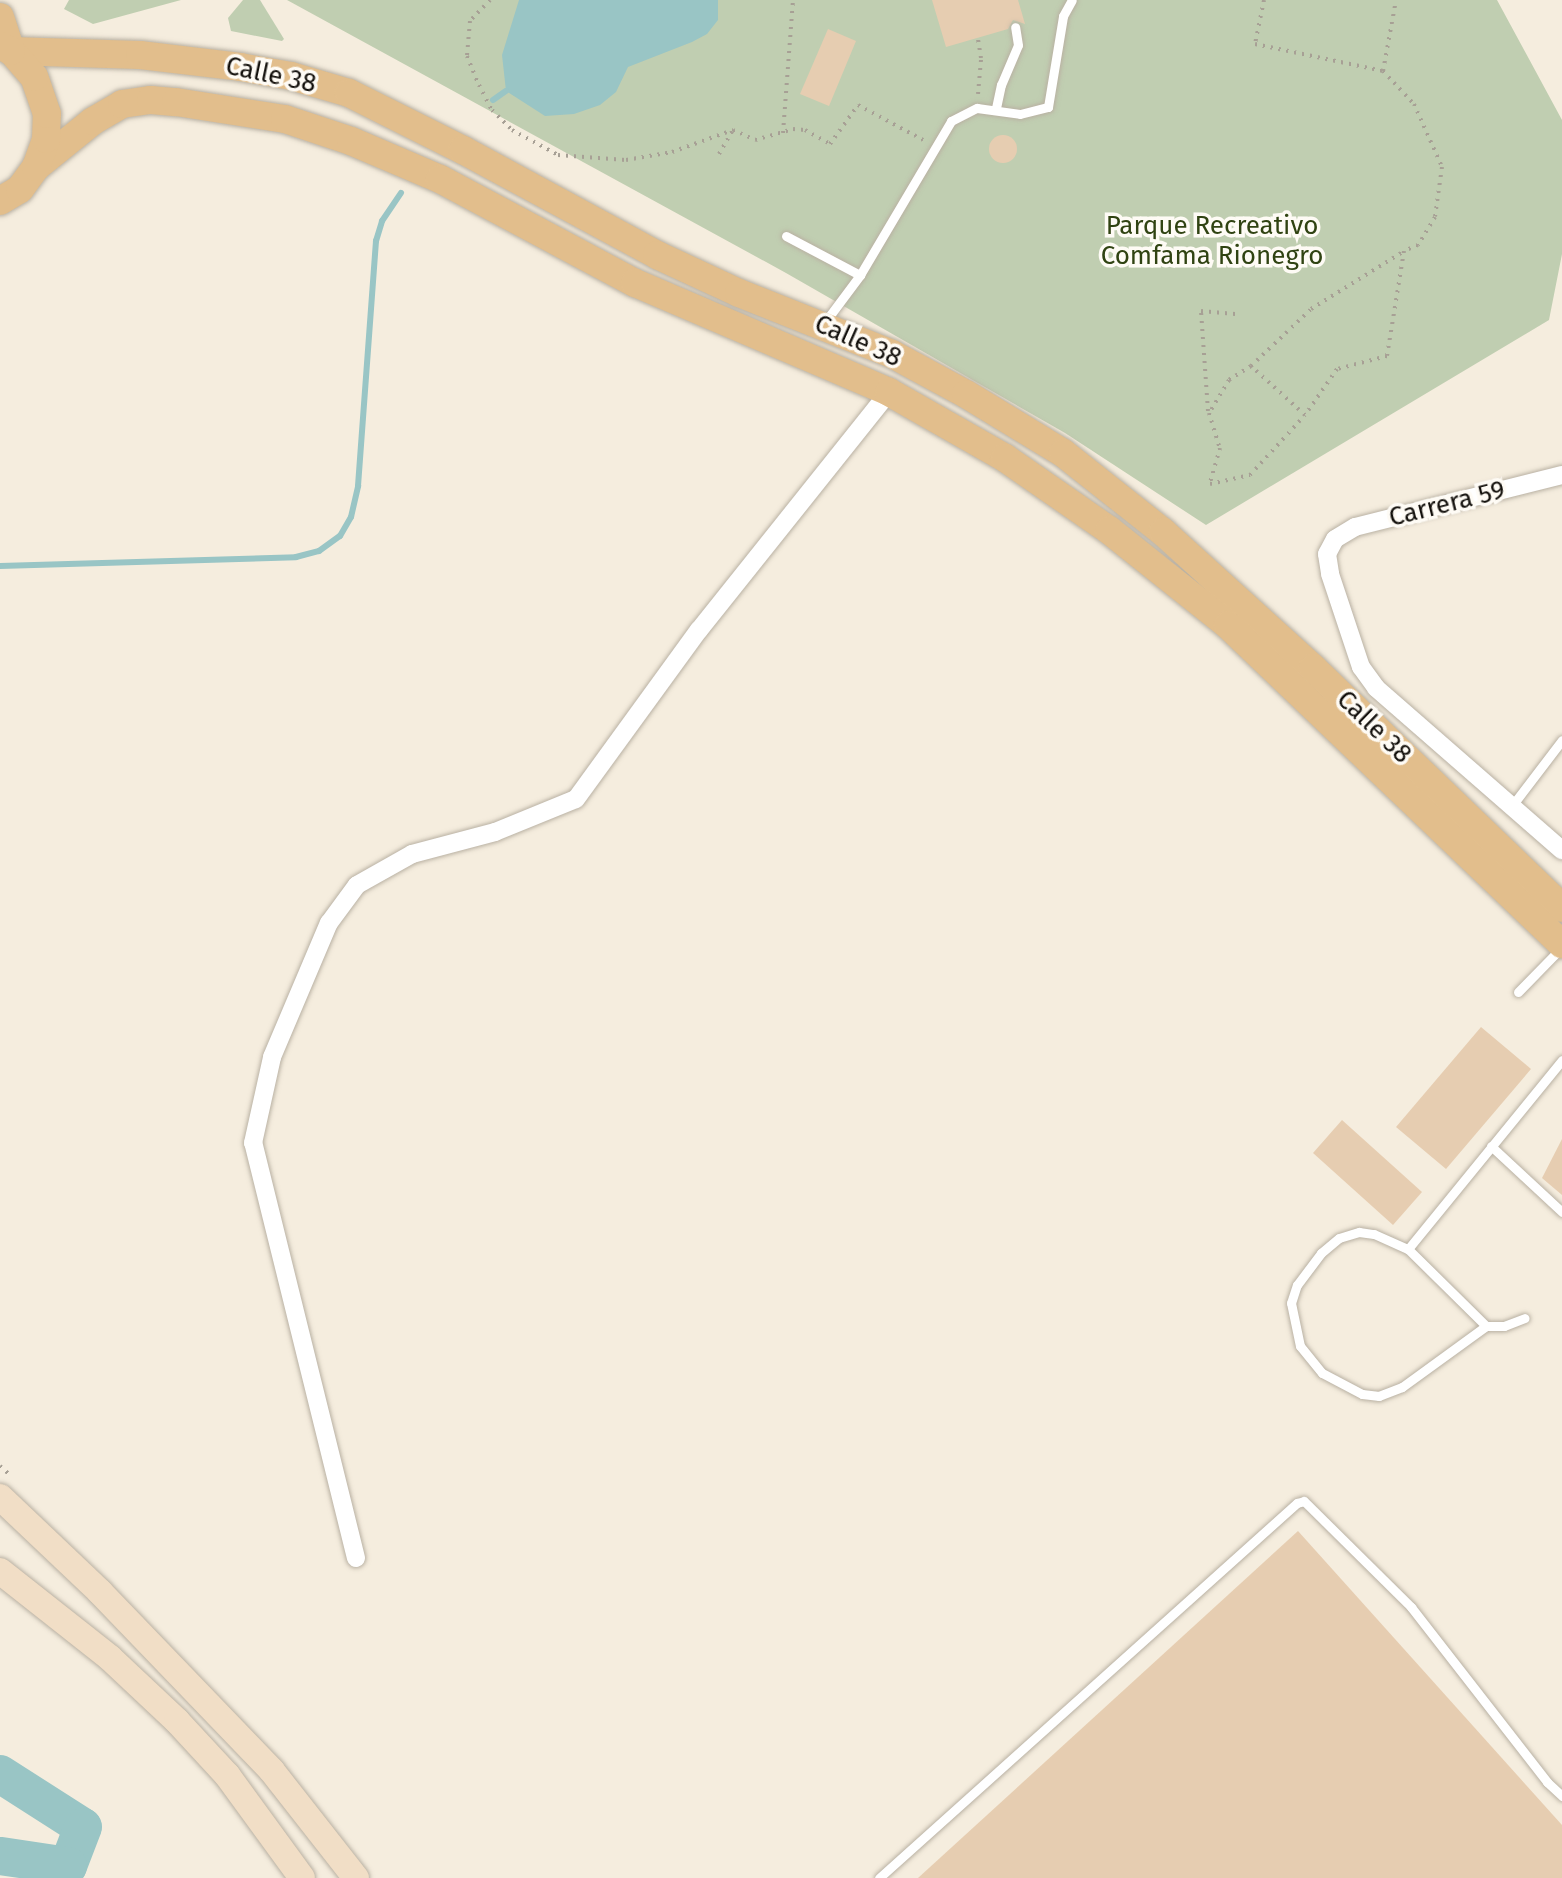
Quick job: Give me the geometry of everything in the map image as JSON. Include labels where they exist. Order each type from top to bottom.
[{"type":"main road","points":[[0,17],[6,48],[34,77],[47,114],[46,139],[36,167]]},
{"type":"main road","name":"Calle 38","points":[[6,48],[121,53],[226,65],[291,76],[349,93],[463,150],[657,255],[739,293],[892,354],[966,394],[1063,453],[1151,522],[1313,668],[1562,908]]},
{"type":"main road","name":"Calle 38","points":[[0,201],[20,189],[36,167],[93,121],[122,104],[151,100],[176,102],[285,119],[351,141],[440,179],[635,283],[889,392],[1005,458],[1109,530],[1228,625],[1562,946]]},
{"type":"street","points":[[356,1558],[253,1143],[272,1057],[329,923],[357,885],[412,854],[495,832],[576,799],[699,630],[889,392]]},
{"type":"street","name":"Carrera 59","points":[[1335,539],[1355,527],[1562,475]]},
{"type":"street","name":"Calle 38","points":[[1335,539],[1327,554],[1330,574],[1361,667],[1376,688],[1562,850]]},
{"type":"street","points":[[0,1497],[100,1592],[272,1771],[356,1878]]},
{"type":"street","points":[[0,1571],[110,1658],[177,1721],[227,1775],[302,1878]]},
{"type":"lane","points":[[823,325],[860,275],[951,121],[977,108],[996,108],[1020,114],[1048,107],[1063,16],[1072,0]]},
{"type":"lane","points":[[996,108],[1001,85],[1018,45],[1015,27]]},
{"type":"lane","points":[[786,236],[860,275]]},
{"type":"lane","points":[[1511,807],[1562,740]]},
{"type":"lane","points":[[1518,992],[1562,946]]},
{"type":"lane","points":[[1408,1249],[1562,1060]]},
{"type":"lane","points":[[1491,1146],[1562,1212]]},
{"type":"lane","points":[[1486,1326],[1408,1249],[1374,1234],[1349,1235],[1321,1253],[1297,1285],[1291,1303],[1293,1326],[1300,1346],[1322,1373],[1362,1394],[1379,1396],[1402,1387],[1486,1326],[1504,1326],[1525,1318]]},
{"type":"lane","points":[[879,1878],[1297,1503],[1304,1501],[1411,1607],[1547,1782],[1562,1796]]},
{"type":"path","points":[[490,0],[470,21],[467,56],[479,85],[492,110],[512,130],[558,155],[626,160],[672,152],[733,130],[755,140],[782,135],[793,129],[805,130],[830,144],[858,105],[936,147]]},
{"type":"path","points":[[782,135],[793,0]]},
{"type":"path","points":[[1209,413],[1229,380],[1251,366],[1311,309],[1418,245],[1435,217],[1442,167],[1414,104],[1383,71],[1255,44],[1264,0]]},
{"type":"path","points":[[1383,71],[1396,0]]},
{"type":"path","points":[[977,108],[981,58],[978,38]]},
{"type":"path","points":[[719,154],[733,130]]},
{"type":"path","points":[[1238,314],[1201,311],[1209,413],[1220,448],[1210,484],[1250,475],[1305,415],[1337,369],[1387,356],[1404,251]]},
{"type":"path","points":[[1251,366],[1305,415]]},
{"type":"green space","points":[[69,0],[181,0],[93,24],[64,9]]},
{"type":"green space","points":[[243,0],[260,0],[284,39],[282,41],[231,31],[228,18]]},
{"type":"green space","name":"Parque Recreativo Comfama Rionegro","points":[[287,0],[1497,0],[1562,120],[1562,254],[1549,320],[1206,525],[1065,433],[786,273]]},
{"type":"water","points":[[519,0],[718,0],[718,20],[707,34],[692,42],[628,67],[616,92],[600,105],[574,114],[545,116],[506,91],[502,55]]},
{"type":"building","points":[[932,0],[1018,0],[1025,24],[1013,20],[1008,29],[946,47]]},
{"type":"building","points":[[828,29],[856,41],[829,106],[800,94]]},
{"type":"building","points":[[1003,135],[1013,139],[1017,149],[1013,159],[1003,163],[993,159],[989,149],[993,139]]},
{"type":"building","points":[[1481,1027],[1531,1069],[1446,1169],[1396,1127]]},
{"type":"building","points":[[1342,1120],[1422,1192],[1393,1225],[1313,1153]]},
{"type":"building","points":[[1562,1139],[1562,1195],[1542,1178]]},
{"type":"building","points":[[1298,1531],[1562,1825],[1562,1878],[918,1878]]},
{"type":"waterway","points":[[493,100],[506,91]]},
{"type":"waterway","points":[[0,566],[296,557],[319,551],[340,536],[351,517],[358,486],[376,241],[382,221],[401,193]]},
{"type":"waterway","points":[[0,1774],[83,1827],[68,1866],[0,1856]]}]
